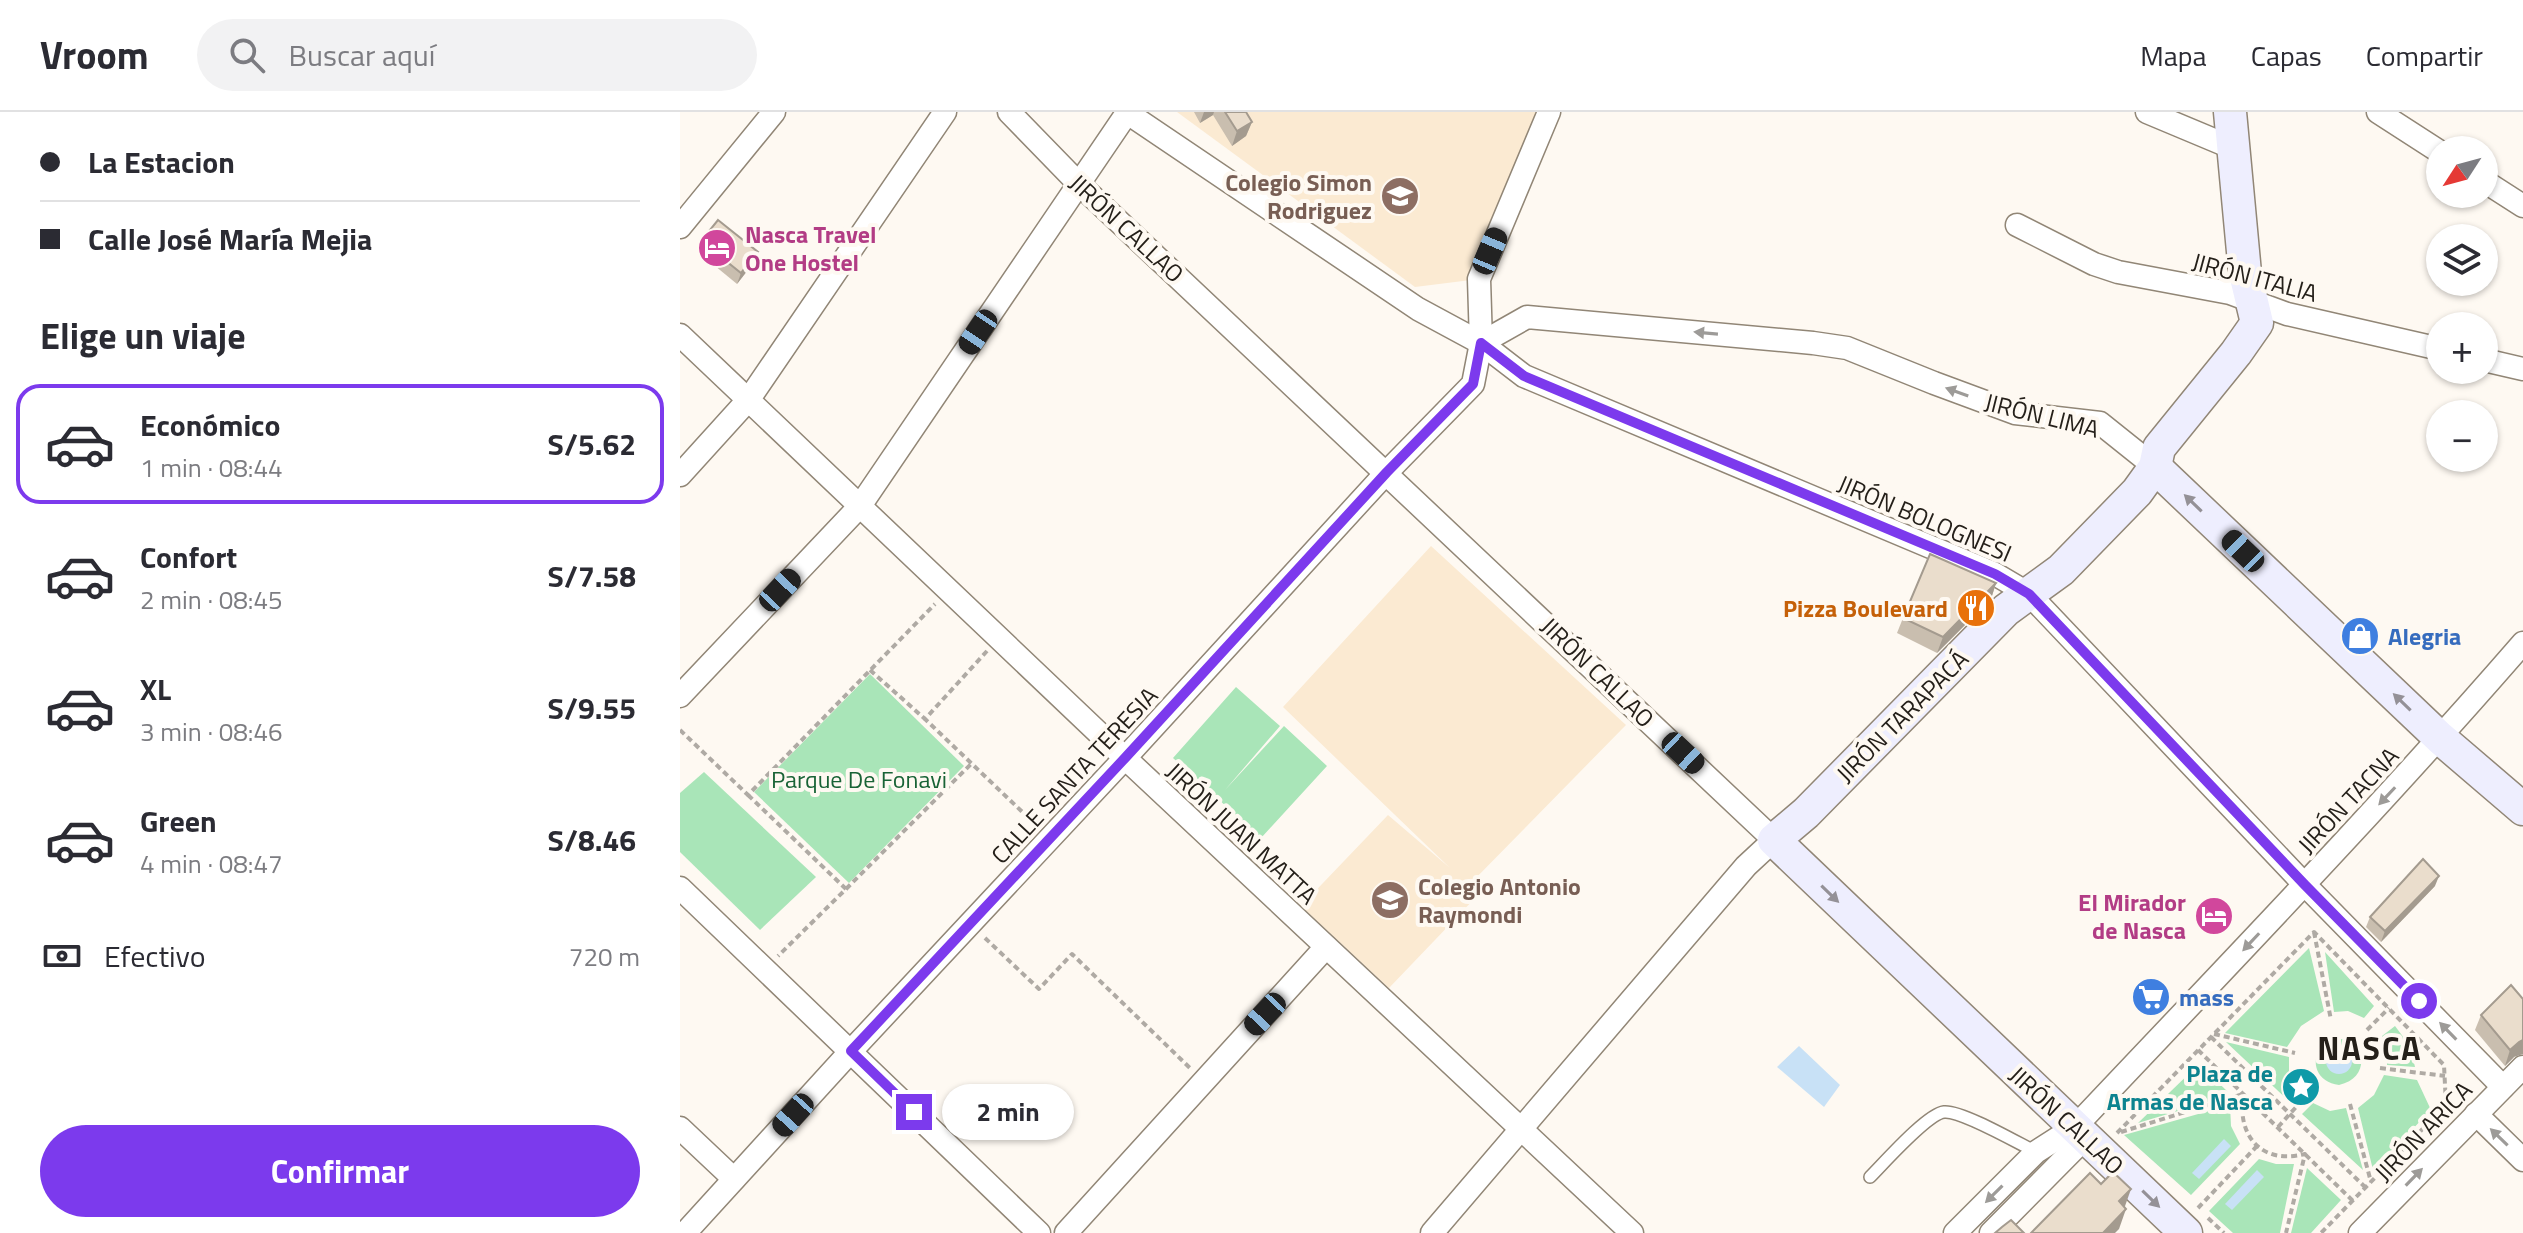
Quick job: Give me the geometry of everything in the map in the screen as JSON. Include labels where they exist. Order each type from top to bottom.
[{"type":"street","points":[[680,227],[774,112]]},
{"type":"street","points":[[680,475],[749,399],[945,112]]},
{"type":"street","name":"JIRÓN CALLAO","points":[[1009,112],[1079,184],[1387,472],[2186,1233]]},
{"type":"street","points":[[680,696],[860,506],[1127,112]]},
{"type":"street","name":"JIRÓN BOLOGNESI","points":[[1127,112],[1418,309],[1481,343],[1524,376],[1995,574],[2029,594],[2305,885],[2503,1087]]},
{"type":"street","name":"CALLE SANTA TERESIA","points":[[685,1233],[1387,472],[1473,384],[1481,343],[1479,279],[1549,112]]},
{"type":"street","points":[[2147,112],[2233,148]]},
{"type":"street","name":"JIRÓN TARAPACÁ","points":[[1432,1233],[1746,866],[1806,813],[2006,610],[2061,570],[2137,492],[2155,467],[2159,448],[2257,323],[2245,273],[2230,112]]},
{"type":"street","points":[[2378,112],[2426,143]]},
{"type":"street","points":[[2498,190],[2523,206]]},
{"type":"street","name":"JIRÓN ITALIA","points":[[2017,225],[2094,264],[2118,272],[2230,293],[2287,314],[2426,346]]},
{"type":"street","name":"JIRÓN LIMA","points":[[1481,343],[1527,317],[1813,343],[1847,348],[2015,413],[2100,423],[2155,467],[2440,738],[2523,809]]},
{"type":"street","name":"JIRÓN JUAN MATTA","points":[[680,335],[1632,1233]]},
{"type":"street","points":[[2498,363],[2523,369]]},
{"type":"street","name":"JIRÓN TACNA","points":[[2080,1132],[2523,643]]},
{"type":"street","points":[[680,888],[1039,1233]]},
{"type":"street","points":[[1066,1233],[1326,947]]},
{"type":"street","name":"JIRÓN ARICA","points":[[2360,1233],[2523,1067]]},
{"type":"street","points":[[2476,1114],[2523,1160]]},
{"type":"street","points":[[680,1128],[734,1179]]},
{"type":"street","points":[[1955,1233],[2036,1152],[2080,1132]]},
{"type":"street","points":[[1991,1233],[2080,1132]]},
{"type":"lane","points":[[1870,1177],[1932,1117],[1945,1112],[1960,1115],[2036,1152]]},
{"type":"path","points":[[748,795],[948,590]]},
{"type":"path","points":[[925,719],[999,638]]},
{"type":"path","points":[[870,670],[1050,839]]},
{"type":"path","points":[[680,730],[846,889]]},
{"type":"path","points":[[765,969],[971,764]]},
{"type":"path","points":[[970,924],[1039,989],[1072,954],[1204,1081]]},
{"type":"path","points":[[2314,932],[2444,1065],[2446,1105],[2321,1233]]},
{"type":"path","points":[[2314,932],[2331,1020]]},
{"type":"path","points":[[2117,1133],[2314,932]]},
{"type":"path","points":[[2367,1030],[2389,1008]]},
{"type":"path","points":[[2212,1035],[2295,1053]]},
{"type":"path","points":[[2212,1035],[2366,1188]]},
{"type":"path","points":[[2198,1050],[2353,1201]]},
{"type":"path","points":[[2380,1068],[2445,1076]]},
{"type":"path","points":[[2117,1133],[2243,1094]]},
{"type":"path","points":[[2243,1094],[2241,1116],[2244,1127],[2257,1146],[2276,1156],[2305,1154]]},
{"type":"path","points":[[2278,1127],[2308,1094]]},
{"type":"path","points":[[2350,1104],[2371,1182]]},
{"type":"path","points":[[2117,1133],[2128,1144]]},
{"type":"path","points":[[2224,1233],[2198,1209],[2257,1146]]},
{"type":"path","points":[[2286,1233],[2305,1154]]},
{"type":"shaded area","name":"Colegio Simon Rodriguez","points":[[1177,112],[1540,112],[1479,279],[1415,287]]},
{"type":"shaded area","points":[[1431,546],[1626,725],[1469,885],[1479,894],[1389,988],[1301,906],[1388,815],[1450,868],[1283,707]]},
{"type":"green space","name":"Parque De Fonavi","points":[[870,674],[964,766],[849,883],[754,792]]},
{"type":"green space","points":[[1236,687],[1280,726],[1225,790],[1284,726],[1327,766],[1261,838],[1173,758]]},
{"type":"green space","points":[[704,772],[816,877],[760,930],[680,852],[680,793]]},
{"type":"green space","points":[[2309,948],[2324,1011],[2301,1026],[2287,1047],[2225,1033]]},
{"type":"green space","points":[[2325,952],[2374,1006],[2364,1018],[2348,1011],[2334,1012]]},
{"type":"green space","points":[[2395,1026],[2410,1046],[2415,1067],[2387,1065],[2388,1051],[2382,1036]]},
{"type":"green space","points":[[2337,1038],[2355,1046],[2361,1061],[2356,1075],[2339,1085],[2325,1080],[2316,1065],[2322,1044]]},
{"type":"green space","points":[[2226,1042],[2289,1057],[2289,1074],[2299,1092],[2290,1102]]},
{"type":"green space","points":[[2199,1064],[2228,1092],[2221,1098],[2138,1123]]},
{"type":"green space","points":[[2384,1075],[2417,1080],[2431,1110],[2373,1170],[2358,1108],[2374,1095]]},
{"type":"green space","points":[[2313,1103],[2330,1111],[2346,1108],[2363,1170],[2302,1114]]},
{"type":"green space","points":[[2230,1105],[2231,1126],[2240,1144],[2191,1195],[2124,1135]]},
{"type":"green space","points":[[2259,1159],[2276,1164],[2294,1164],[2280,1233],[2233,1233],[2209,1211]]},
{"type":"green space","points":[[2307,1168],[2341,1200],[2311,1233],[2291,1233]]},
{"type":"water","points":[[1799,1046],[1840,1085],[1824,1107],[1777,1067]]},
{"type":"water","points":[[2339,1048],[2348,1052],[2352,1061],[2348,1070],[2339,1074],[2330,1070],[2326,1061],[2330,1052]]},
{"type":"water","points":[[2224,1139],[2231,1146],[2199,1179],[2192,1173]]},
{"type":"water","points":[[2257,1170],[2264,1177],[2232,1210],[2225,1204]]},
{"type":"building","points":[[1225,112],[1246,112],[1252,122],[1237,131]]},
{"type":"building","points":[[718,220],[758,252],[741,273],[701,241]]},
{"type":"building","points":[[1930,554],[1996,583],[1943,637],[1903,618]]},
{"type":"building","points":[[2423,859],[2439,876],[2385,931],[2370,917]]},
{"type":"building","points":[[2511,985],[2523,999],[2523,1040],[2510,1050],[2481,1015]]},
{"type":"building","points":[[2113,1172],[2131,1189],[2119,1201],[2126,1209],[2103,1233],[2031,1233],[2090,1173],[2101,1184]]},
{"type":"building","points":[[2011,1220],[2024,1233],[1995,1233],[2002,1227]]},
{"type":"place","name":"Colegio Simon Rodriguez","points":[[1400,196]]},
{"type":"place","name":"Nasca Travel One Hostel","points":[[717,248]]},
{"type":"place","name":"Pizza Boulevard","points":[[1976,608]]},
{"type":"place","name":"Alegria","points":[[2360,636]]},
{"type":"place","name":"Colegio Antonio Raymondi","points":[[1390,900]]},
{"type":"place","name":"El Mirador de Nasca","points":[[2214,916]]},
{"type":"place","name":"mass","points":[[2151,997]]},
{"type":"place","name":"Plaza de Armas de Nasca","points":[[2301,1087]]},
{"type":"district","name":"NASCA","points":[[2370,1048]]},
{"type":"route","points":[[914,1112],[851,1051],[1387,472],[1473,384],[1481,343],[1524,376],[1995,574],[2029,594],[2419,1001]]}]
